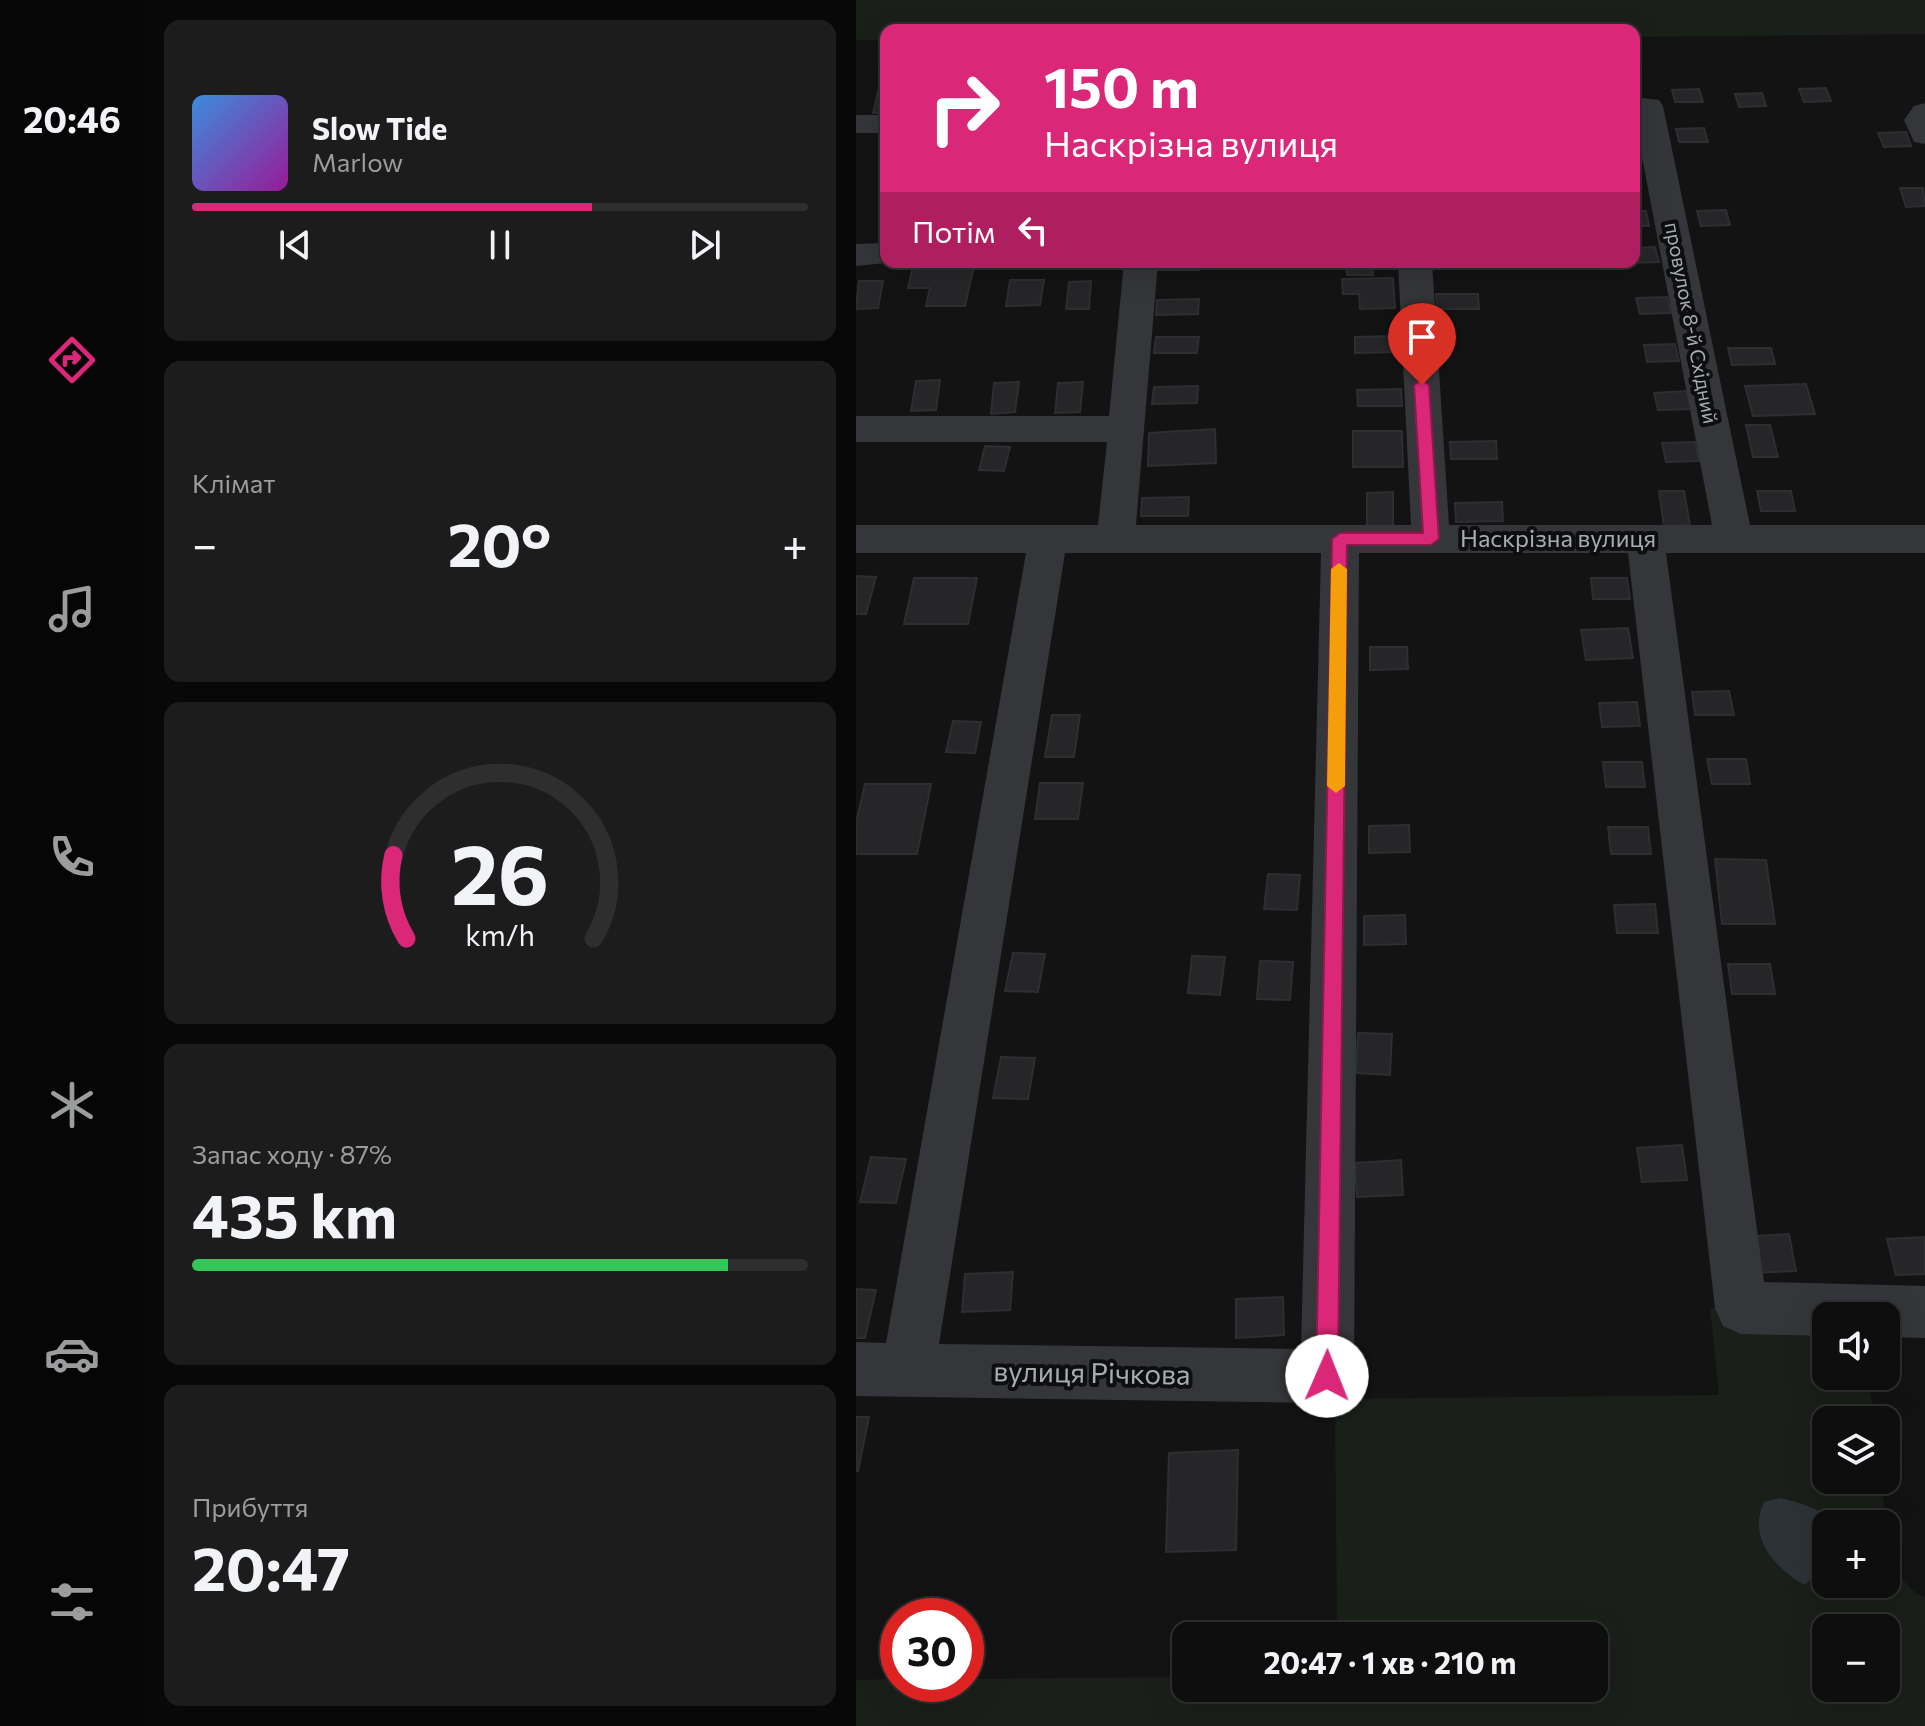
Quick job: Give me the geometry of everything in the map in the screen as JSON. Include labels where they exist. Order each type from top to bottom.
[{"type":"street","name":"провулок 8-й Східний","points":[[1641,106],[1734,539]]},
{"type":"street","points":[[856,124],[880,124]]},
{"type":"street","points":[[856,255],[880,254]]},
{"type":"street","points":[[1116,539],[1141,268]]},
{"type":"street","points":[[1415,268],[1431,539]]},
{"type":"street","points":[[856,429],[1128,429]]},
{"type":"street","name":"Наскрізна вулиця","points":[[856,539],[1925,539]]},
{"type":"street","points":[[908,1370],[1048,539]]},
{"type":"street","name":"вулиця Річкова","points":[[856,1369],[1327,1376],[1340,539]]},
{"type":"street","points":[[1645,539],[1741,1308],[1925,1312]]},
{"type":"shaded area","points":[[856,0],[1925,0],[1925,34],[1640,37],[1640,24],[880,24],[880,40],[856,40]]},
{"type":"shaded area","points":[[1710,1308],[1812,1309],[1812,1390],[1870,1390],[1872,1406],[1812,1406],[1812,1494],[1883,1494],[1885,1510],[1812,1510],[1812,1598],[1900,1598],[1900,1573],[1912,1589],[1925,1598],[1925,1726],[856,1726],[856,1680],[880,1679],[880,1702],[984,1702],[984,1679],[1172,1677],[1172,1702],[1608,1702],[1608,1622],[1337,1622],[1335,1399],[1719,1395]]},
{"type":"shaded area","points":[[1779,1498],[1816,1510],[1812,1510],[1812,1578],[1805,1585],[1784,1570],[1767,1551],[1759,1527],[1764,1502]]},
{"type":"building","points":[[1826,88],[1831,101],[1804,102],[1799,89]]},
{"type":"building","points":[[1699,89],[1703,102],[1675,102],[1672,90]]},
{"type":"building","points":[[878,91],[880,91],[880,113],[873,113]]},
{"type":"building","points":[[1762,93],[1766,106],[1739,107],[1735,94]]},
{"type":"building","points":[[1704,128],[1708,142],[1679,142],[1676,129]]},
{"type":"building","points":[[1906,132],[1911,146],[1884,147],[1878,133]]},
{"type":"building","points":[[1900,188],[1923,188],[1925,206],[1906,207]]},
{"type":"building","points":[[1726,210],[1730,225],[1701,226],[1697,211]]},
{"type":"building","points":[[1640,211],[1646,211],[1649,226],[1640,226]]},
{"type":"building","points":[[1655,247],[1659,262],[1640,263],[1640,248]]},
{"type":"building","points":[[913,268],[974,268],[965,306],[926,306],[930,288],[908,288]]},
{"type":"building","points":[[1158,268],[1199,268],[1199,270]]},
{"type":"building","points":[[1346,268],[1372,268],[1373,275],[1347,275]]},
{"type":"building","points":[[1393,278],[1395,308],[1360,309],[1359,294],[1343,294],[1342,279]]},
{"type":"building","points":[[1010,280],[1044,280],[1040,305],[1006,306]]},
{"type":"building","points":[[859,281],[883,281],[878,308],[856,309]]},
{"type":"building","points":[[1091,281],[1089,309],[1066,309],[1069,282]]},
{"type":"building","points":[[1436,294],[1478,294],[1479,309],[1437,309]]},
{"type":"building","points":[[1667,297],[1671,313],[1640,314],[1636,298]]},
{"type":"building","points":[[1199,299],[1198,314],[1156,315],[1157,300]]},
{"type":"building","points":[[1398,336],[1399,352],[1355,353],[1355,337]]},
{"type":"building","points":[[1156,337],[1199,337],[1197,353],[1154,353]]},
{"type":"building","points":[[1675,344],[1679,361],[1647,362],[1644,345]]},
{"type":"building","points":[[1728,348],[1771,348],[1775,364],[1732,365]]},
{"type":"building","points":[[940,380],[936,410],[911,411],[916,381]]},
{"type":"building","points":[[1019,382],[1015,412],[991,414],[994,383]]},
{"type":"building","points":[[1083,382],[1080,412],[1055,413],[1058,383]]},
{"type":"building","points":[[1806,384],[1815,414],[1753,416],[1745,386]]},
{"type":"building","points":[[1198,386],[1197,403],[1152,404],[1154,387]]},
{"type":"building","points":[[1401,389],[1402,406],[1358,406],[1357,390]]},
{"type":"building","points":[[1687,391],[1691,409],[1658,410],[1654,393]]},
{"type":"building","points":[[1746,425],[1770,425],[1778,457],[1753,457]]},
{"type":"building","points":[[1215,429],[1216,463],[1148,466],[1149,433]]},
{"type":"building","points":[[1353,431],[1402,431],[1403,467],[1353,467]]},
{"type":"building","points":[[1496,441],[1497,459],[1451,459],[1450,442]]},
{"type":"building","points":[[1695,442],[1699,461],[1666,462],[1662,443]]},
{"type":"building","points":[[985,446],[1010,447],[1004,471],[979,470]]},
{"type":"building","points":[[1659,491],[1684,491],[1690,525],[1664,526]]},
{"type":"building","points":[[1757,491],[1791,491],[1795,511],[1761,511]]},
{"type":"building","points":[[1393,492],[1393,527],[1367,527],[1367,493]]},
{"type":"building","points":[[1189,497],[1188,516],[1141,516],[1142,498]]},
{"type":"building","points":[[1502,502],[1503,521],[1456,522],[1455,503]]},
{"type":"building","points":[[856,576],[876,577],[866,614],[856,614]]},
{"type":"building","points":[[914,578],[977,578],[968,624],[904,624]]},
{"type":"building","points":[[1591,578],[1627,578],[1630,599],[1593,599]]},
{"type":"building","points":[[1628,628],[1633,658],[1586,660],[1581,630]]},
{"type":"building","points":[[1370,647],[1407,647],[1408,669],[1370,670]]},
{"type":"building","points":[[1729,691],[1734,715],[1695,715],[1692,692]]},
{"type":"building","points":[[1637,702],[1640,726],[1602,727],[1599,703]]},
{"type":"building","points":[[1052,715],[1080,715],[1074,757],[1045,757]]},
{"type":"building","points":[[953,721],[981,722],[975,753],[946,752]]},
{"type":"building","points":[[1707,759],[1746,759],[1750,784],[1712,784]]},
{"type":"building","points":[[1603,762],[1642,762],[1645,787],[1606,787]]},
{"type":"building","points":[[1040,783],[1083,783],[1078,819],[1035,819]]},
{"type":"building","points":[[865,784],[931,784],[917,854],[856,854],[856,823]]},
{"type":"building","points":[[1409,825],[1410,852],[1369,853],[1369,826]]},
{"type":"building","points":[[1608,827],[1648,827],[1651,854],[1611,854]]},
{"type":"building","points":[[1715,859],[1766,860],[1775,924],[1722,924]]},
{"type":"building","points":[[1268,874],[1300,875],[1297,910],[1264,909]]},
{"type":"building","points":[[1655,904],[1658,933],[1617,933],[1614,905]]},
{"type":"building","points":[[1405,915],[1406,944],[1364,945],[1364,916]]},
{"type":"building","points":[[1013,953],[1045,954],[1038,992],[1005,991]]},
{"type":"building","points":[[1192,956],[1225,957],[1220,995],[1188,993]]},
{"type":"building","points":[[1260,961],[1293,962],[1290,1000],[1257,999]]},
{"type":"building","points":[[1728,964],[1770,964],[1775,994],[1732,994]]},
{"type":"building","points":[[1358,1033],[1392,1034],[1390,1075],[1356,1073]]},
{"type":"building","points":[[1001,1057],[1035,1058],[1028,1099],[993,1098]]},
{"type":"building","points":[[1682,1145],[1687,1180],[1642,1182],[1637,1148]]},
{"type":"building","points":[[871,1157],[906,1159],[896,1203],[860,1202]]},
{"type":"building","points":[[1401,1160],[1403,1195],[1357,1197],[1355,1163]]},
{"type":"building","points":[[1789,1234],[1796,1271],[1749,1273],[1743,1237]]},
{"type":"building","points":[[1925,1237],[1925,1274],[1896,1275],[1887,1239]]},
{"type":"building","points":[[1013,1272],[1010,1310],[962,1312],[965,1274]]},
{"type":"building","points":[[856,1289],[876,1290],[865,1338],[856,1338]]},
{"type":"building","points":[[1283,1297],[1284,1335],[1236,1338],[1236,1299]]},
{"type":"building","points":[[856,1417],[869,1417],[858,1471],[856,1471]]},
{"type":"building","points":[[1238,1450],[1236,1550],[1166,1552],[1169,1453]]},
{"type":"slow traffic","points":[[1336,786],[1339,569]]},
{"type":"route","points":[[1327,1376],[1340,539],[1431,539],[1422,385]]}]
